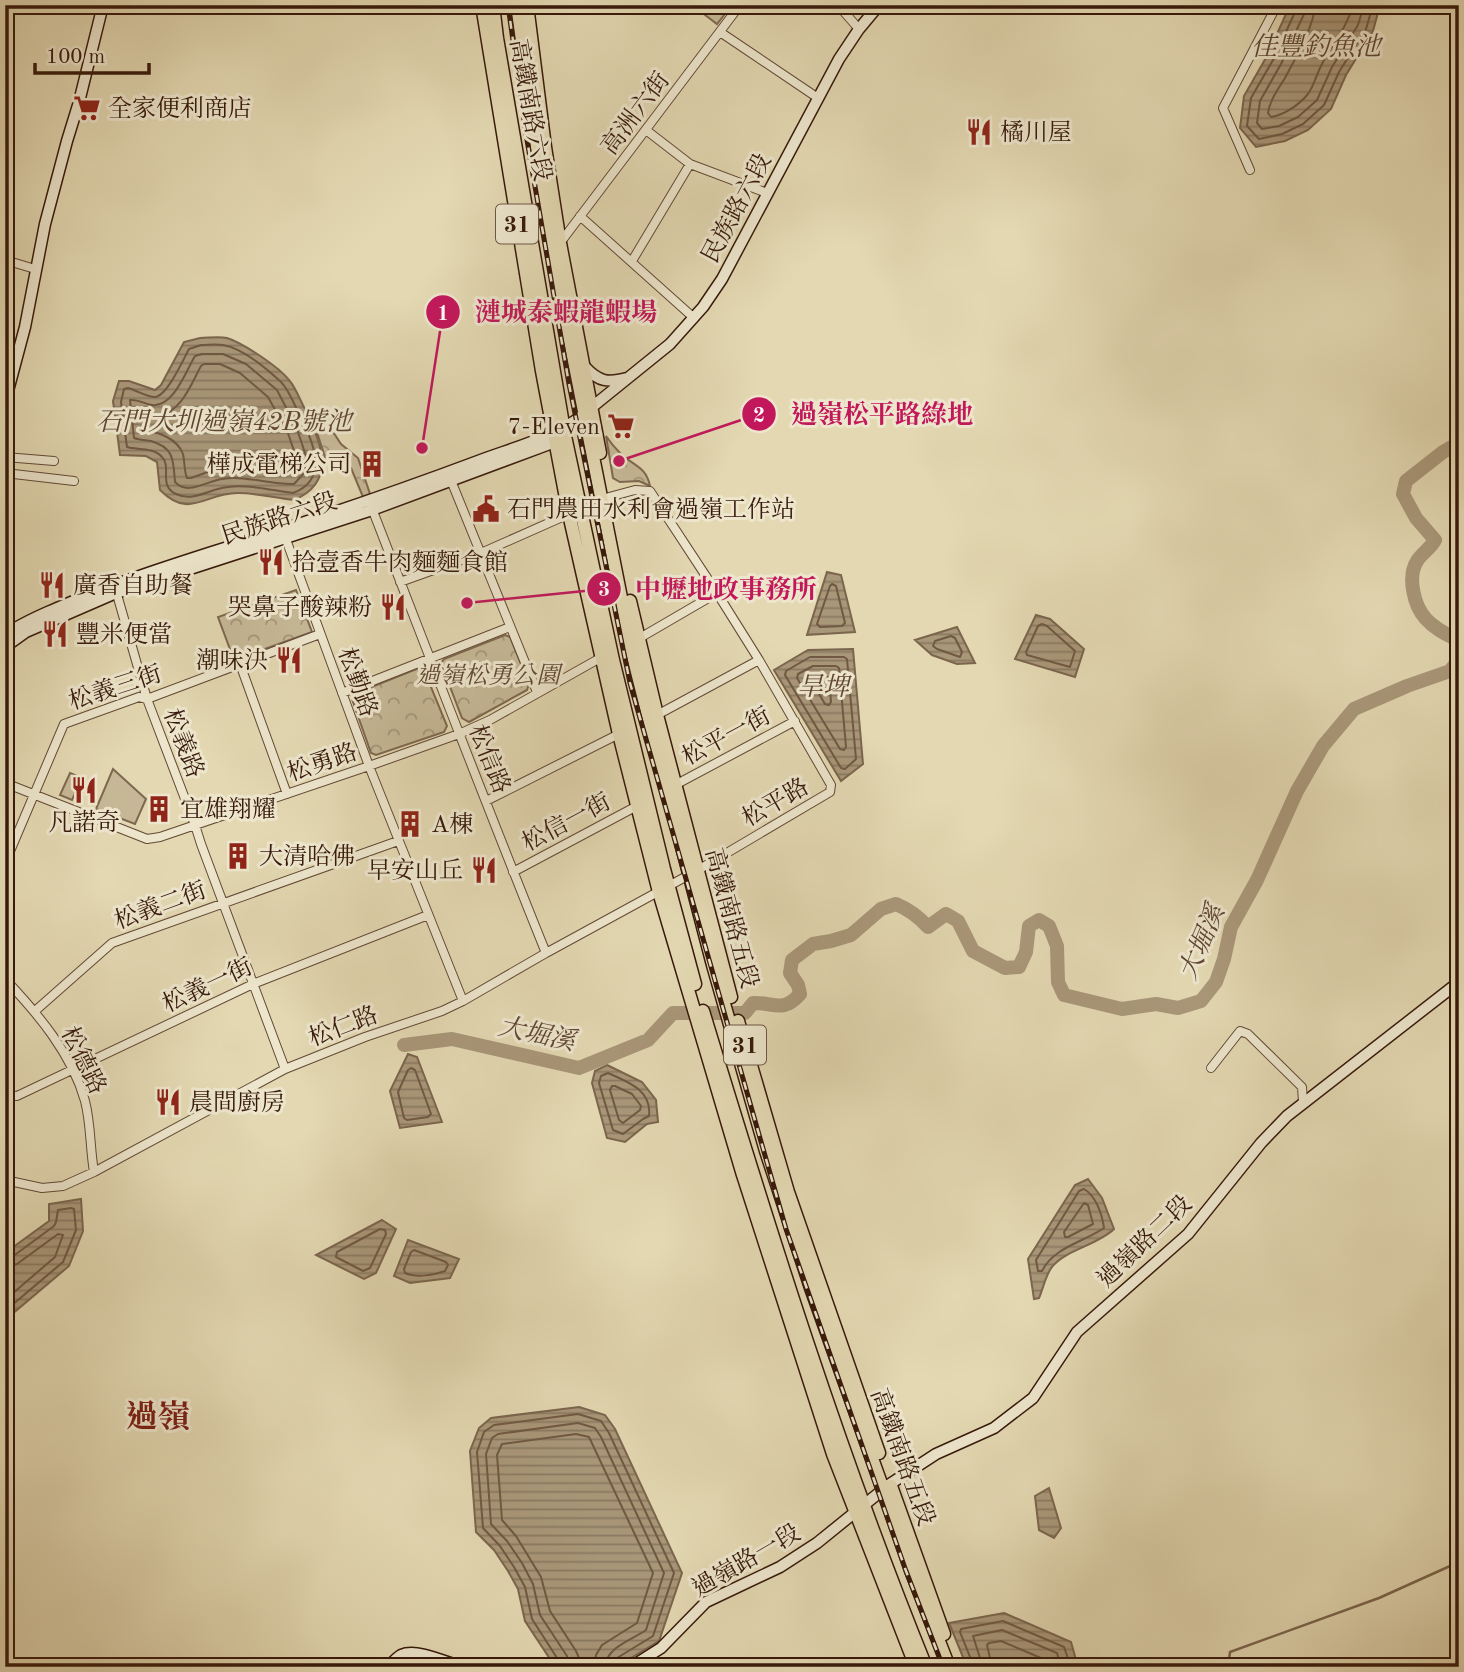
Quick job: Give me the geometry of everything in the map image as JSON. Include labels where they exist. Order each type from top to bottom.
[{"type":"main road","points":[[482,5],[497,38]]},
{"type":"main road","name":"高鐵南路六段","points":[[482,5],[558,434]]},
{"type":"main road","name":"高鐵南路六段","points":[[493,5],[558,434]]},
{"type":"main road","name":"高鐵南路六段","points":[[522,5],[529,27],[560,243],[585,368],[588,411]]},
{"type":"main road","name":"高鐵南路六段","points":[[522,5],[550,240],[588,411]]},
{"type":"main road","name":"高鐵南路五段","points":[[588,411],[638,639],[694,872],[766,1151],[836,1360],[957,1667]]},
{"type":"main road","name":"高鐵南路五段","points":[[588,411],[631,648],[694,872],[788,1192],[887,1487],[911,1570],[949,1667]]},
{"type":"main road","name":"31","points":[[558,434],[569,514],[637,806],[860,1509],[916,1667]]},
{"type":"main road","name":"31","points":[[558,434],[613,660],[664,889],[743,1175],[820,1414],[926,1667]]},
{"type":"main road","points":[[766,1151],[788,1192]]},
{"type":"main road","points":[[743,1175],[764,1211]]},
{"type":"main road","points":[[831,1317],[836,1360]]},
{"type":"street","points":[[5,402],[25,327],[54,184],[79,102],[103,5]]},
{"type":"street","name":"高洲六街","points":[[560,243],[740,5]]},
{"type":"street","points":[[838,5],[859,29]]},
{"type":"street","name":"民族路六段","points":[[5,635],[28,621],[79,598],[115,589],[370,505],[558,434],[670,344],[694,318],[722,279],[839,59],[879,5]]},
{"type":"street","points":[[1250,170],[1223,108],[1277,5]]},
{"type":"street","points":[[720,32],[818,98]]},
{"type":"street","points":[[646,130],[690,164],[767,193]]},
{"type":"street","points":[[632,261],[690,164]]},
{"type":"street","points":[[580,216],[694,318]]},
{"type":"street","points":[[5,260],[35,269]]},
{"type":"street","points":[[585,368],[593,376],[607,381],[630,377]]},
{"type":"street","points":[[5,457],[54,461]]},
{"type":"street","points":[[5,473],[74,481]]},
{"type":"street","points":[[449,477],[537,692]]},
{"type":"street","name":"松平路","points":[[609,497],[635,490],[650,491],[759,660],[831,785],[830,792],[694,872]]},
{"type":"street","name":"松信路","points":[[370,505],[546,953]]},
{"type":"street","points":[[400,582],[481,553],[569,514]]},
{"type":"street","name":"松勤路","points":[[284,534],[369,766],[463,1001]]},
{"type":"street","name":"民族路六段","points":[[5,647],[33,628],[115,589]]},
{"type":"street","name":"松義路","points":[[115,589],[147,699],[285,1069]]},
{"type":"street","points":[[638,639],[717,593]]},
{"type":"street","points":[[342,693],[510,627]]},
{"type":"street","name":"松義三街","points":[[5,863],[64,723],[139,697],[147,699],[320,634]]},
{"type":"street","name":"松勇路","points":[[5,783],[147,839],[160,837],[459,734],[602,657]]},
{"type":"street","points":[[657,715],[759,660]]},
{"type":"street","points":[[240,663],[287,794]]},
{"type":"street","points":[[1459,702],[1456,704],[1459,708]]},
{"type":"street","name":"松平一街","points":[[675,785],[795,721]]},
{"type":"street","points":[[486,801],[620,734]]},
{"type":"street","name":"松信一街","points":[[513,872],[637,806]]},
{"type":"street","name":"松義二街","points":[[35,1011],[112,943],[398,841]]},
{"type":"street","name":"松仁路","points":[[5,1180],[42,1188],[63,1186],[285,1069],[463,1001],[694,872]]},
{"type":"street","name":"松義一街","points":[[5,1095],[18,1096],[253,984],[428,915]]},
{"type":"street","name":"松德路","points":[[5,979],[35,1011],[55,1038],[72,1070],[85,1100],[94,1172]]},
{"type":"street","name":"過嶺路二段","points":[[887,1487],[936,1454],[994,1428],[1033,1398],[1077,1332],[1188,1234],[1261,1143],[1287,1116],[1459,982]]},
{"type":"street","points":[[1211,1068],[1240,1031],[1248,1034],[1302,1087],[1303,1102]]},
{"type":"street","name":"過嶺路一段","points":[[631,1667],[661,1648],[706,1602],[780,1567],[817,1543],[887,1487]]},
{"type":"street","points":[[388,1667],[399,1656],[410,1653],[462,1667]]},
{"type":"street","points":[[491,1667],[519,1667]]},
{"type":"green space","points":[[692,5],[732,5],[717,24]]},
{"type":"green space","points":[[320,412],[341,444],[358,458],[370,494],[363,497],[351,468],[343,467],[325,457],[311,414]]},
{"type":"green space","points":[[606,436],[620,453],[642,470],[650,486],[639,481],[620,482],[613,478]]},
{"type":"green space","points":[[296,590],[312,632],[234,660],[218,617]]},
{"type":"green space","name":"過嶺松勇公園","points":[[505,635],[510,637],[529,684],[527,690],[469,722],[462,718],[441,663],[444,659]]},
{"type":"green space","points":[[419,668],[424,670],[447,726],[444,732],[376,755],[371,753],[352,699],[354,694]]},
{"type":"green space","points":[[113,769],[146,799],[135,824],[96,809]]},
{"type":"green space","points":[[70,773],[82,778],[72,800],[60,795]]},
{"type":"water","name":"佳豐釣魚池","points":[[1290,5],[1380,5],[1373,31],[1346,75],[1331,109],[1308,130],[1285,141],[1256,147],[1240,128],[1244,96],[1267,56]]},
{"type":"water","name":"石門大圳過嶺42B號池","points":[[200,338],[227,338],[251,350],[284,375],[296,390],[316,434],[322,460],[317,483],[308,492],[294,500],[238,493],[198,503],[180,503],[160,490],[157,462],[146,456],[120,455],[113,401],[119,381],[129,381],[155,390],[161,385],[184,342]]},
{"type":"water","name":"旱埤","points":[[827,572],[841,575],[855,632],[807,635]]},
{"type":"water","points":[[1036,615],[1050,619],[1084,649],[1075,677],[1015,659]]},
{"type":"water","points":[[957,627],[975,663],[957,664],[932,655],[915,640]]},
{"type":"water","name":"旱埤","points":[[853,649],[863,764],[841,781],[774,670],[808,650]]},
{"type":"water","points":[[408,1054],[417,1057],[442,1122],[400,1128],[390,1091]]},
{"type":"water","points":[[607,1065],[642,1082],[656,1100],[658,1122],[647,1124],[625,1142],[607,1138],[592,1083],[595,1071]]},
{"type":"water","points":[[1088,1179],[1102,1198],[1114,1229],[1058,1261],[1048,1274],[1039,1298],[1034,1299],[1028,1259],[1075,1185]]},
{"type":"water","points":[[81,1199],[83,1231],[69,1266],[5,1320],[5,1253],[49,1221],[49,1204]]},
{"type":"water","points":[[382,1220],[396,1229],[376,1273],[364,1279],[316,1255]]},
{"type":"water","points":[[408,1240],[459,1259],[450,1278],[410,1283],[394,1276]]},
{"type":"water","points":[[579,1407],[605,1415],[615,1429],[682,1573],[659,1641],[616,1667],[556,1667],[525,1621],[518,1589],[508,1571],[494,1550],[476,1532],[470,1451],[479,1428],[491,1418]]},
{"type":"water","points":[[1049,1488],[1061,1528],[1054,1538],[1039,1530],[1035,1496]]},
{"type":"water","points":[[1004,1613],[1071,1642],[1078,1667],[967,1667],[949,1623]]},
{"type":"waterway","name":"大堀溪","points":[[1459,446],[1455,445],[1443,452],[1406,481],[1403,494],[1416,518],[1435,540],[1414,568],[1412,583],[1415,599],[1426,619],[1454,638],[1459,649]]},
{"type":"waterway","name":"大堀溪","points":[[404,1045],[452,1039],[579,1068],[648,1040],[673,1013],[745,1013],[753,1003],[778,1006],[788,1004],[800,994],[790,973],[792,960],[813,944],[851,935],[881,909],[896,904],[928,927],[946,914],[958,921],[973,951],[1005,968],[1019,967],[1026,952],[1029,926],[1039,920],[1049,926],[1057,946],[1058,982],[1064,995],[1122,1009],[1156,1004],[1178,1008],[1201,1001],[1216,982],[1231,927],[1257,880],[1297,791],[1323,746],[1354,709],[1450,671],[1457,662],[1459,649]]},
{"type":"waterway","points":[[1228,1667],[1230,1652],[1379,1598],[1459,1562]]},
{"type":"railway","points":[[508,5],[526,134],[569,384],[630,683],[786,1229],[906,1571],[943,1667]]},
{"type":"place","name":"全家便利商店","points":[[87,108]]},
{"type":"place","name":"橘川屋","points":[[979,132]]},
{"type":"place","name":"7-Eleven","points":[[621,426]]},
{"type":"place","name":"漣城泰蝦龍蝦場","points":[[422,448]]},
{"type":"place","name":"過嶺松平路綠地","points":[[619,461]]},
{"type":"place","name":"樺成電梯公司","points":[[372,464]]},
{"type":"place","name":"石門農田水利會過嶺工作站","points":[[486,509]]},
{"type":"place","name":"拾壹香牛肉麵麵食館","points":[[271,562]]},
{"type":"place","name":"廣香自助餐","points":[[52,585]]},
{"type":"place","name":"中壢地政事務所","points":[[467,603]]},
{"type":"place","name":"哭鼻子酸辣粉","points":[[393,607]]},
{"type":"place","name":"豐米便當","points":[[55,634]]},
{"type":"place","name":"潮味決","points":[[289,660]]},
{"type":"place","name":"凡諾奇","points":[[84,790]]},
{"type":"place","name":"宜雄翔耀","points":[[159,809]]},
{"type":"place","name":"A棟","points":[[410,824]]},
{"type":"place","name":"大清哈佛","points":[[238,856]]},
{"type":"place","name":"早安山丘","points":[[484,870]]},
{"type":"place","name":"晨間廚房","points":[[168,1102]]},
{"type":"district","name":"過嶺","points":[[158,1416]]}]
